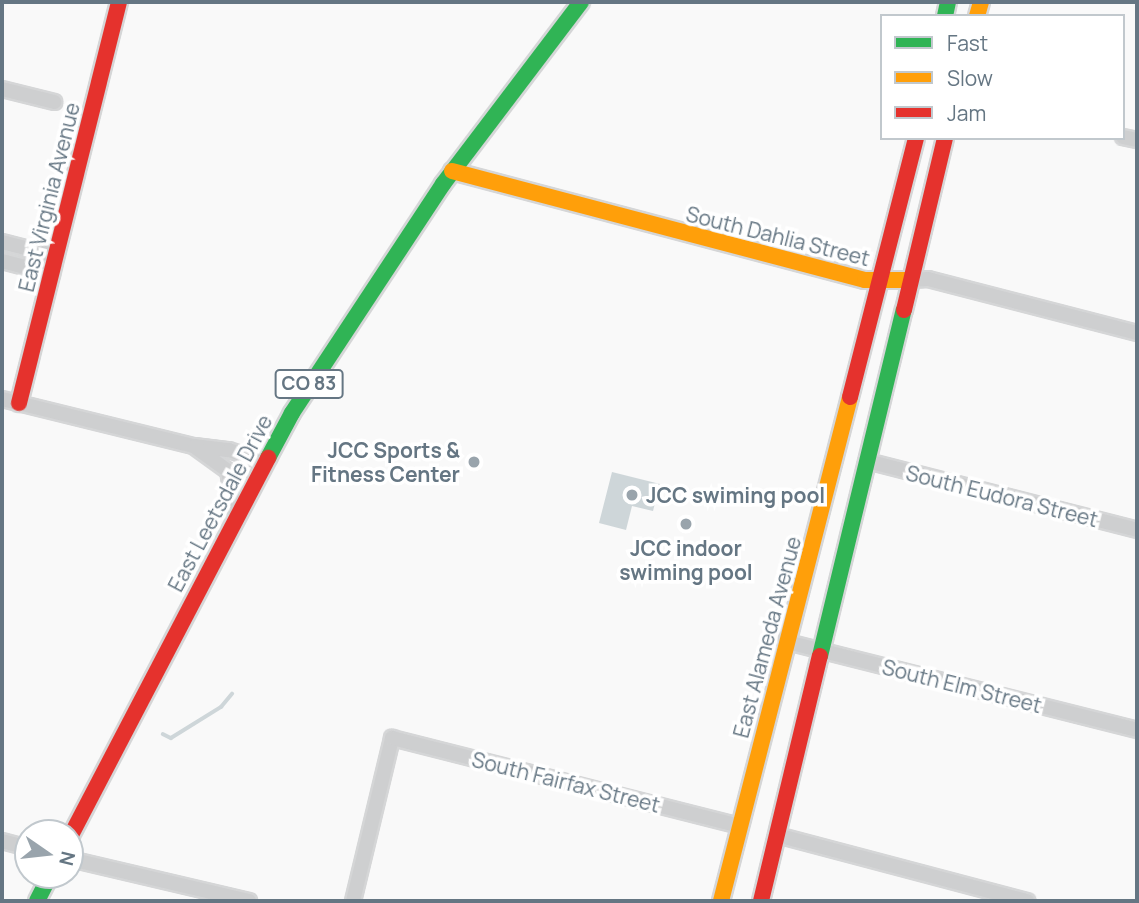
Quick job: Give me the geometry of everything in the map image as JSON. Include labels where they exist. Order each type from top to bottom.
[{"type":"main road","name":"East Virginia Avenue","points":[[19,403],[118,2]]},
{"type":"main road","name":"East Leetsdale Drive","points":[[79,819],[263,462],[319,369],[452,171],[581,2]]},
{"type":"main road","name":"East Alameda Avenue","points":[[721,901],[916,140]]},
{"type":"main road","points":[[761,901],[944,140]]},
{"type":"main road","name":"South Dahlia Street","points":[[452,171],[561,203],[881,282],[909,280]]},
{"type":"street","points":[[2,89],[54,102]]},
{"type":"street","points":[[2,242],[56,256]]},
{"type":"street","points":[[2,261],[52,274]]},
{"type":"street","name":"South Dahlia Street","points":[[909,280],[928,279],[1137,333]]},
{"type":"street","points":[[2,399],[194,446],[229,450],[263,462]]},
{"type":"street","points":[[194,446],[228,471],[236,514]]},
{"type":"street","name":"South Eudora Street","points":[[867,461],[1137,530]]},
{"type":"street","name":"South Elm Street","points":[[788,642],[1137,730]]},
{"type":"street","name":"South Fairfax Street","points":[[353,901],[392,738],[740,826]]},
{"type":"street","points":[[778,835],[1027,901]]},
{"type":"street","points":[[84,862],[249,901]]},
{"type":"shaded area","name":"JCC swiming pool","points":[[612,472],[660,484],[653,511],[632,506],[626,530],[599,523]]},
{"type":"waterway","points":[[163,734],[171,738],[221,707],[232,694]]},
{"type":"traffic: fast","points":[[268,458],[292,413],[443,184],[581,2]]},
{"type":"traffic: fast","points":[[945,14],[948,2]]},
{"type":"traffic: fast","points":[[820,656],[904,310]]},
{"type":"traffic: fast","points":[[37,901],[43,889]]},
{"type":"traffic: slow","points":[[978,14],[981,2]]},
{"type":"traffic: slow","points":[[452,171],[865,280],[909,280]]},
{"type":"traffic: slow","points":[[721,901],[850,397]]},
{"type":"traffic: jam","points":[[19,403],[119,2]]},
{"type":"traffic: jam","points":[[850,397],[915,140]]},
{"type":"traffic: jam","points":[[904,310],[945,140]]},
{"type":"traffic: jam","points":[[79,819],[268,458]]},
{"type":"traffic: jam","points":[[761,901],[820,656]]},
{"type":"place","name":"JCC Sports & Fitness Center","points":[[474,462]]},
{"type":"place","name":"JCC swiming pool","points":[[632,495]]},
{"type":"place","name":"JCC indoor swiming pool","points":[[686,524]]}]
